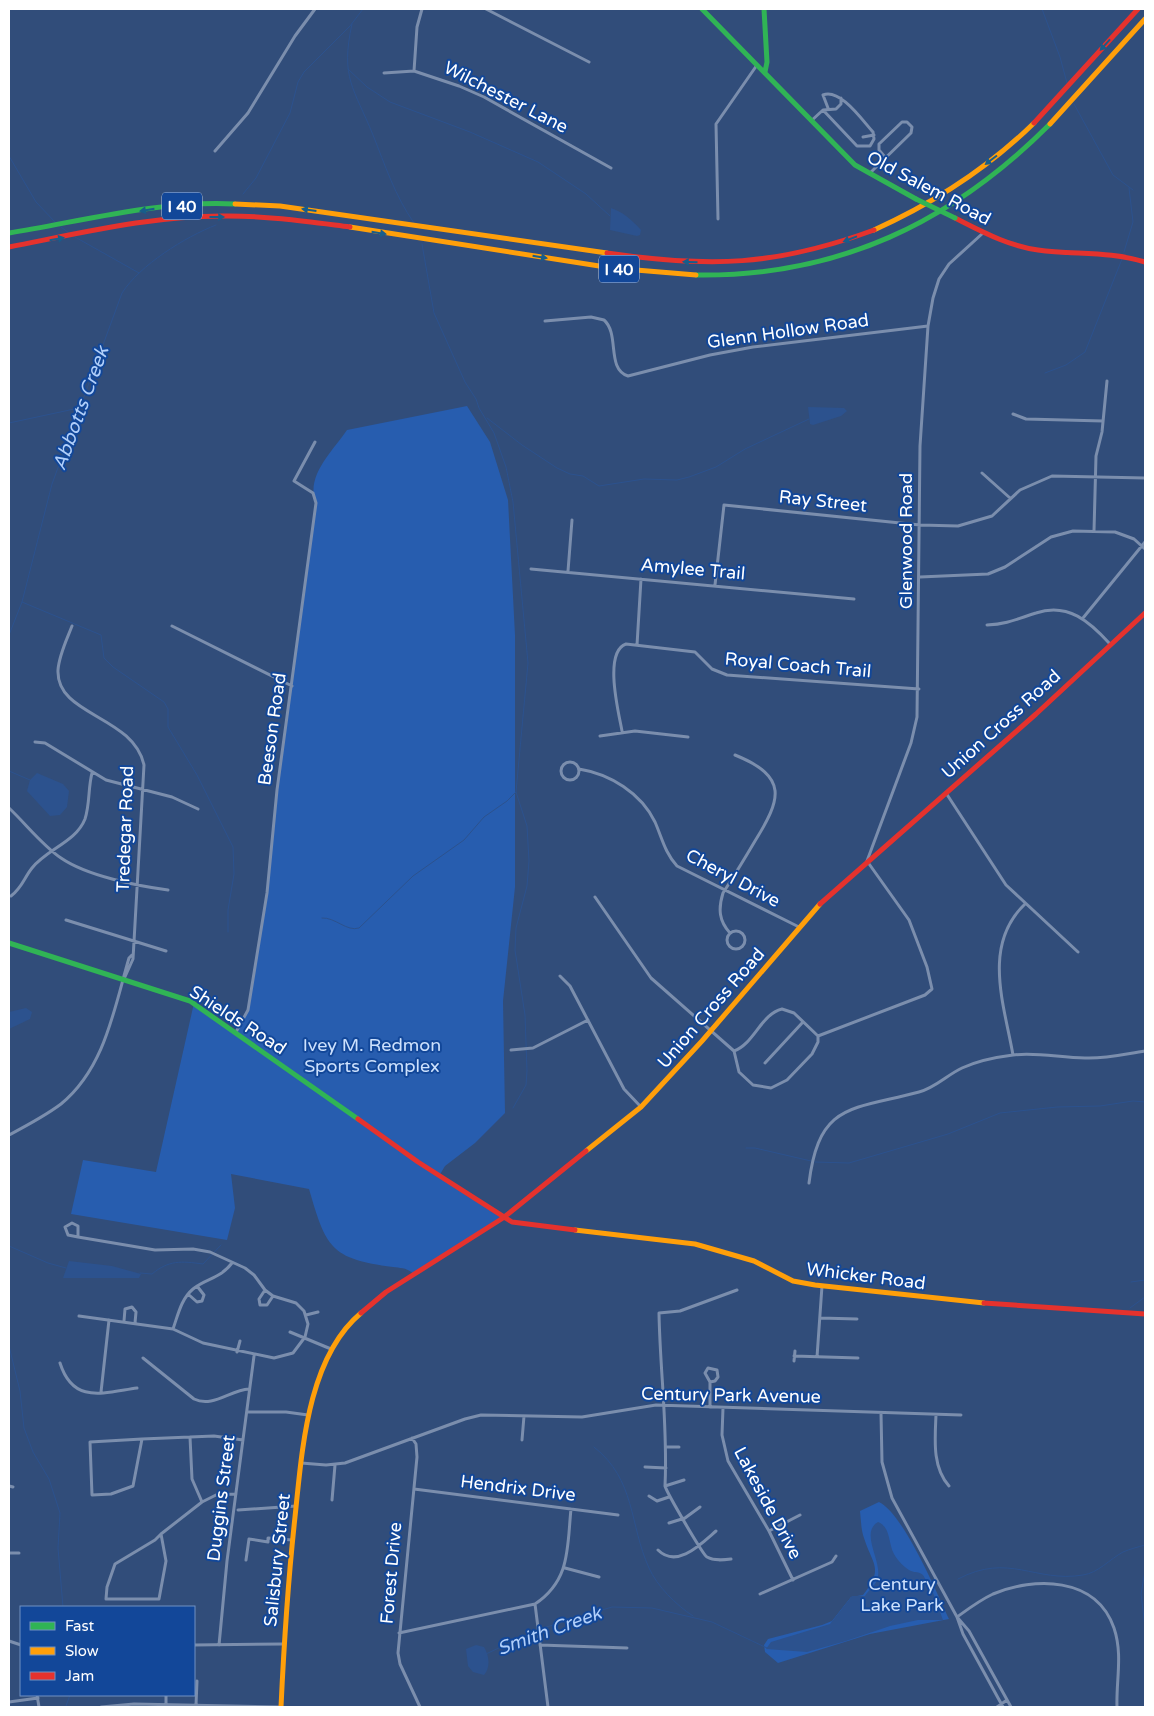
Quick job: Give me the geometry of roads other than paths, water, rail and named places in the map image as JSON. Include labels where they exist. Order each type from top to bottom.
[{"type":"main road","name":"Old Salem Road","points":[[702,9],[855,165],[869,174],[983,233],[1014,245],[1040,250],[1114,253],[1145,262]]},
{"type":"main road","points":[[764,9],[767,62],[765,72]]},
{"type":"main road","name":"I 40","points":[[9,234],[152,209],[216,203],[280,206],[663,262],[724,263],[784,256],[844,241],[903,218],[957,186],[1012,143],[1049,106],[1138,9]]},
{"type":"main road","name":"I 40","points":[[9,247],[135,224],[195,216],[258,217],[622,269],[684,276],[744,274],[802,266],[858,250],[911,228],[961,199],[1008,164],[1050,124],[1145,19]]},
{"type":"main road","name":"Union Cross Road","points":[[308,1415],[331,1349],[350,1322],[386,1292],[503,1218],[641,1107],[710,1032],[822,901],[946,793],[1145,613]]},
{"type":"main road","name":"Shields Road","points":[[9,942],[190,1001],[418,1162],[503,1218]]},
{"type":"main road","name":"Whicker Road","points":[[503,1218],[526,1226],[695,1244],[754,1261],[792,1281],[822,1286],[1016,1306],[1145,1314]]},
{"type":"main road","name":"Salisbury Street","points":[[281,1707],[283,1644],[292,1540],[300,1463],[308,1415]]},
{"type":"street","points":[[215,151],[248,113],[295,36],[315,9]]},
{"type":"street","points":[[414,70],[417,27],[422,9]]},
{"type":"street","points":[[486,9],[589,62]]},
{"type":"street","points":[[718,219],[716,124],[757,64]]},
{"type":"street","name":"Wilchester Lane","points":[[384,73],[414,70],[432,75],[484,97],[611,168]]},
{"type":"street","points":[[823,110],[857,146],[870,146],[874,139],[873,132],[841,98],[834,94],[823,95],[828,108]]},
{"type":"street","points":[[811,121],[823,110],[828,108],[836,109],[840,104],[841,98]]},
{"type":"street","points":[[869,174],[911,133],[912,127],[907,122],[902,122],[879,144],[879,150],[885,157]]},
{"type":"street","points":[[864,137],[874,135]]},
{"type":"street","name":"Glenwood Road","points":[[867,860],[911,743],[917,717],[919,689],[920,446],[928,326],[933,298],[939,279],[949,264],[983,233]]},
{"type":"street","name":"Glenn Hollow Road","points":[[545,321],[591,317],[604,320],[611,332],[617,366],[622,374],[628,376],[752,347],[928,326]]},
{"type":"street","points":[[1094,531],[1096,456],[1107,381]]},
{"type":"street","points":[[1013,414],[1026,419],[1102,422]]},
{"type":"street","name":"Beeson Road","points":[[236,1032],[248,1010],[257,961],[267,893],[277,790],[316,502],[313,493],[294,480],[315,442]]},
{"type":"street","points":[[982,473],[1010,498]]},
{"type":"street","name":"Ray Street","points":[[715,585],[724,505],[920,525],[958,526],[977,522],[996,514],[1010,498],[1026,486],[1052,476],[1145,478]]},
{"type":"street","points":[[568,571],[572,520]]},
{"type":"street","points":[[920,577],[982,576],[1005,567],[1051,537],[1073,530],[1123,534],[1145,549]]},
{"type":"street","points":[[1083,618],[1145,542]]},
{"type":"street","name":"Amylee Trail","points":[[531,569],[854,599]]},
{"type":"street","points":[[622,732],[614,690],[615,662],[620,646],[637,645],[640,579]]},
{"type":"street","points":[[986,625],[1009,623],[1036,613],[1052,610],[1068,612],[1083,618],[1110,644]]},
{"type":"street","name":"Tredegar Road","points":[[9,1135],[61,1103],[80,1084],[94,1064],[105,1040],[129,958],[132,955],[134,941],[144,765],[136,744],[123,732],[74,702],[61,686],[58,666],[72,626]]},
{"type":"street","points":[[172,626],[292,686]]},
{"type":"street","name":"Royal Coach Trail","points":[[637,645],[695,652],[712,669],[727,675],[919,689]]},
{"type":"street","points":[[600,736],[622,732],[688,736]]},
{"type":"street","points":[[35,742],[45,743],[106,780],[178,799],[198,809]]},
{"type":"street","points":[[730,933],[724,926],[719,905],[725,891],[773,812],[775,803],[775,790],[766,772],[754,763],[736,755]]},
{"type":"street","points":[[568,763],[576,765],[579,769],[578,775],[572,780],[566,779],[562,775],[562,769],[568,763]]},
{"type":"street","name":"Cheryl Drive","points":[[579,769],[609,779],[635,794],[648,809],[666,853],[677,866],[799,927]]},
{"type":"street","points":[[11,896],[18,891],[32,869],[75,834],[81,826],[88,808],[92,773]]},
{"type":"street","points":[[946,793],[976,836],[998,874],[1025,904],[1078,952]]},
{"type":"street","points":[[9,808],[52,851],[77,866],[137,886],[168,890]]},
{"type":"street","points":[[818,1036],[924,995],[932,989],[927,967],[909,920],[867,860]]},
{"type":"street","points":[[595,897],[651,978],[710,1032],[734,1051],[736,1066],[744,1078],[752,1084],[771,1088],[787,1080],[817,1046],[818,1036]]},
{"type":"street","points":[[1013,1055],[998,961],[1003,935],[1011,921],[1025,904]]},
{"type":"street","points":[[66,920],[166,951]]},
{"type":"street","points":[[736,932],[743,935],[744,941],[740,948],[735,949],[730,946],[727,938],[730,933],[736,932]]},
{"type":"street","points":[[560,976],[570,986],[624,1089],[641,1107]]},
{"type":"street","points":[[734,1051],[746,1043],[777,1010],[789,1010],[818,1036]]},
{"type":"street","points":[[511,1050],[533,1048],[588,1020]]},
{"type":"street","points":[[765,1063],[803,1022]]},
{"type":"street","points":[[810,1182],[816,1146],[822,1132],[840,1115],[860,1106],[921,1092],[973,1064],[1013,1055],[1042,1054],[1099,1058],[1145,1051]]},
{"type":"street","points":[[78,1237],[78,1226],[72,1223],[65,1227],[68,1235],[78,1237],[155,1250],[203,1250],[250,1271],[265,1290],[273,1296],[296,1303],[306,1315],[308,1324],[305,1338],[288,1356],[274,1358],[254,1356],[203,1344],[174,1328],[78,1316]]},
{"type":"street","points":[[174,1328],[182,1303],[188,1294],[197,1286],[216,1278],[232,1263]]},
{"type":"street","points":[[188,1294],[197,1302],[202,1301],[204,1295],[197,1286]]},
{"type":"street","points":[[817,1357],[822,1286]]},
{"type":"street","points":[[265,1290],[259,1299],[260,1305],[267,1305],[273,1296]]},
{"type":"street","points":[[731,1559],[710,1558],[698,1546],[685,1518],[669,1497],[665,1486],[666,1406],[660,1362],[659,1313],[680,1311],[737,1290]]},
{"type":"street","points":[[124,1321],[126,1309],[132,1307],[136,1312],[135,1322]]},
{"type":"street","points":[[306,1315],[318,1312]]},
{"type":"street","points":[[820,1318],[857,1318]]},
{"type":"street","points":[[101,1392],[109,1320]]},
{"type":"street","points":[[290,1332],[331,1349]]},
{"type":"street","points":[[237,1352],[240,1341]]},
{"type":"street","points":[[794,1361],[795,1351]]},
{"type":"street","name":"Duggins Street","points":[[219,1645],[254,1356]]},
{"type":"street","points":[[794,1356],[858,1358]]},
{"type":"street","points":[[144,1358],[194,1399],[202,1402],[210,1402],[236,1390],[249,1389]]},
{"type":"street","points":[[60,1363],[67,1380],[74,1387],[82,1391],[101,1392],[137,1388]]},
{"type":"street","points":[[710,1382],[715,1382],[718,1377],[717,1370],[713,1368],[708,1368],[705,1373],[710,1382],[710,1407]]},
{"type":"street","name":"Century Park Avenue","points":[[300,1463],[335,1465],[473,1417],[497,1414],[582,1417],[647,1405],[961,1416]]},
{"type":"street","name":"Lakeside Drive","points":[[724,1408],[722,1435],[728,1461],[769,1531],[793,1580]]},
{"type":"street","points":[[247,1412],[286,1412],[308,1415]]},
{"type":"street","points":[[881,1413],[881,1453],[889,1489],[901,1515],[957,1616],[963,1621],[1011,1707]]},
{"type":"street","points":[[936,1415],[936,1456],[944,1479],[949,1486]]},
{"type":"street","points":[[522,1440],[524,1416]]},
{"type":"street","points":[[142,1439],[133,1486],[111,1494],[92,1495],[90,1442],[142,1439],[214,1436],[243,1440]]},
{"type":"street","points":[[190,1437],[192,1479],[202,1502]]},
{"type":"street","name":"Forest Drive","points":[[412,1438],[418,1451],[398,1653],[400,1664],[420,1707]]},
{"type":"street","points":[[666,1447],[679,1447]]},
{"type":"street","points":[[332,1500],[335,1465]]},
{"type":"street","points":[[645,1467],[666,1468]]},
{"type":"street","points":[[665,1486],[684,1480]]},
{"type":"street","name":"Hendrix Drive","points":[[414,1489],[618,1515]]},
{"type":"street","points":[[161,1534],[166,1561],[159,1599],[106,1599],[107,1587],[115,1564],[155,1540],[161,1534],[202,1502],[216,1495],[236,1494]]},
{"type":"street","points":[[649,1496],[657,1501],[669,1497]]},
{"type":"street","points":[[238,1510],[296,1506]]},
{"type":"street","points":[[669,1523],[685,1518],[700,1507]]},
{"type":"street","points":[[399,1633],[535,1604],[552,1590],[565,1568],[571,1509]]},
{"type":"street","points":[[769,1531],[800,1515]]},
{"type":"street","points":[[658,1550],[665,1555],[686,1555],[716,1530]]},
{"type":"street","points":[[246,1560],[249,1539],[265,1542],[268,1542],[268,1538],[292,1540]]},
{"type":"street","points":[[9,1553],[19,1553]]},
{"type":"street","points":[[760,1594],[832,1562],[836,1556]]},
{"type":"street","points":[[565,1568],[599,1577]]},
{"type":"street","points":[[957,1616],[990,1596],[1030,1584],[1061,1585],[1083,1592],[1102,1608],[1114,1629],[1120,1661],[1117,1707]]},
{"type":"street","points":[[535,1604],[548,1707]]},
{"type":"street","points":[[957,1616],[958,1624],[1002,1706]]},
{"type":"street","points":[[195,1646],[283,1644]]},
{"type":"street","points":[[540,1645],[627,1648]]},
{"type":"street","points":[[970,1648],[977,1645]]},
{"type":"street","points":[[196,1705],[197,1681]]},
{"type":"street","points":[[9,1702],[38,1696],[39,1707]]},
{"type":"street","points":[[166,1696],[166,1704]]},
{"type":"street","points":[[997,1707],[1002,1706],[1007,1700]]},
{"type":"street","points":[[101,1707],[114,1704],[166,1704],[281,1707]]},
{"type":"waterway","name":"Abbotts Creek","points":[[243,194],[256,178],[290,113],[298,82],[304,72],[350,26],[363,9]]},
{"type":"waterway","points":[[1042,9],[1060,57],[1067,83]]},
{"type":"waterway","points":[[352,24],[348,58],[351,82],[391,180],[401,202],[414,223]]},
{"type":"waterway","points":[[348,69],[367,87],[390,102],[470,132],[538,162],[586,194],[610,216]]},
{"type":"waterway","points":[[1074,104],[1113,175],[1133,190]]},
{"type":"waterway","points":[[9,156],[36,202],[56,223]]},
{"type":"waterway","points":[[1124,252],[1133,222],[1129,188]]},
{"type":"waterway","name":"Abbotts Creek","points":[[9,635],[22,602],[52,484],[122,293],[151,262],[177,244],[216,225]]},
{"type":"waterway","points":[[61,227],[69,233]]},
{"type":"waterway","points":[[75,237],[139,273]]},
{"type":"waterway","points":[[422,244],[434,313],[465,382],[494,433],[506,467],[513,502],[528,663],[516,792],[527,826],[529,861],[527,886],[516,928],[515,950],[525,1015],[527,1071],[526,1085],[513,1108]]},
{"type":"waterway","points":[[1045,373],[1066,365],[1085,352],[1122,259]]},
{"type":"waterway","points":[[9,423],[79,408]]},
{"type":"waterway","points":[[487,418],[522,445],[557,468],[570,474],[583,476],[599,486],[644,479],[677,480],[689,477],[716,467],[745,449],[809,419]]},
{"type":"waterway","points":[[22,602],[101,635],[104,658],[113,667],[164,702],[168,709],[168,727],[197,775],[233,847],[234,874],[228,910],[228,932]]},
{"type":"waterway","points":[[9,771],[30,780]]},
{"type":"waterway","points":[[322,918],[327,918],[350,928],[359,928],[413,876],[464,840],[484,817],[507,801],[516,792]]},
{"type":"waterway","points":[[815,1162],[849,1163],[948,1134],[1000,1113],[1057,1107],[1100,1106],[1133,1101],[1145,1102]]},
{"type":"waterway","points":[[746,1148],[755,1148],[811,1161]]},
{"type":"waterway","points":[[140,1273],[152,1274],[164,1266],[176,1263],[203,1264],[221,1245]]},
{"type":"waterway","points":[[9,1246],[48,1263],[66,1268]]},
{"type":"waterway","points":[[1131,1282],[1145,1280]]},
{"type":"waterway","points":[[1130,1308],[1145,1297]]},
{"type":"waterway","name":"Abbotts Creek","points":[[9,1346],[20,1391],[24,1428],[33,1452],[49,1479],[60,1513],[58,1548],[63,1606]]},
{"type":"waterway","points":[[594,1447],[608,1460],[625,1488],[643,1552],[652,1575],[668,1595],[693,1616]]},
{"type":"waterway","name":"Smith Creek","points":[[958,1579],[976,1571],[992,1568],[1007,1568],[1050,1575],[1083,1575],[1099,1569],[1123,1552],[1145,1545]]},
{"type":"waterway","points":[[1145,1571],[1141,1594],[1145,1627]]},
{"type":"waterway","name":"Smith Creek","points":[[540,1629],[612,1607],[652,1608],[712,1622],[767,1648]]},
{"type":"waterway","name":"Smith Creek","points":[[486,1654],[537,1630]]},
{"type":"waterway","name":"Abbotts Creek","points":[[66,1706],[70,1696]]},
{"type":"park label","name":"Ivey M. Redmon Sports Complex","points":[[372,1055]]},
{"type":"park label","name":"Century Lake Park","points":[[902,1594]]}]
